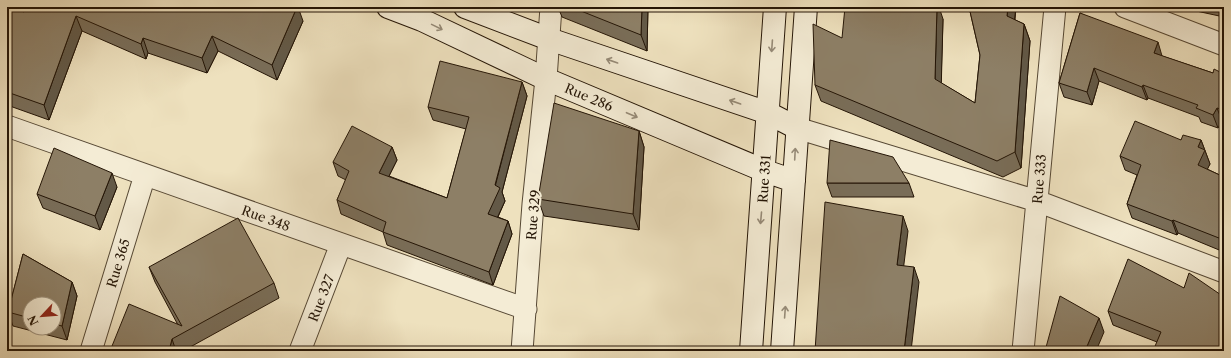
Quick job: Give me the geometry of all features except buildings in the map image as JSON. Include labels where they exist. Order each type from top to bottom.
[{"type":"street","name":"Rue 286","points":[[388,7],[422,20],[546,79],[765,171],[794,181]]},
{"type":"street","points":[[465,7],[549,39],[768,114],[797,128],[1037,202],[1224,272]]},
{"type":"street","name":"Rue 329","points":[[522,351],[533,204],[546,79],[551,7]]},
{"type":"street","name":"Rue 331","points":[[750,351],[765,171],[775,7]]},
{"type":"street","points":[[782,351],[806,7]]},
{"type":"street","name":"Rue 333","points":[[1023,351],[1055,7]]},
{"type":"street","points":[[1134,9],[1224,45]]},
{"type":"street","name":"Rue 348","points":[[7,126],[526,309]]},
{"type":"street","name":"Rue 365","points":[[91,351],[145,175]]},
{"type":"street","name":"Rue 327","points":[[300,351],[342,244]]}]
